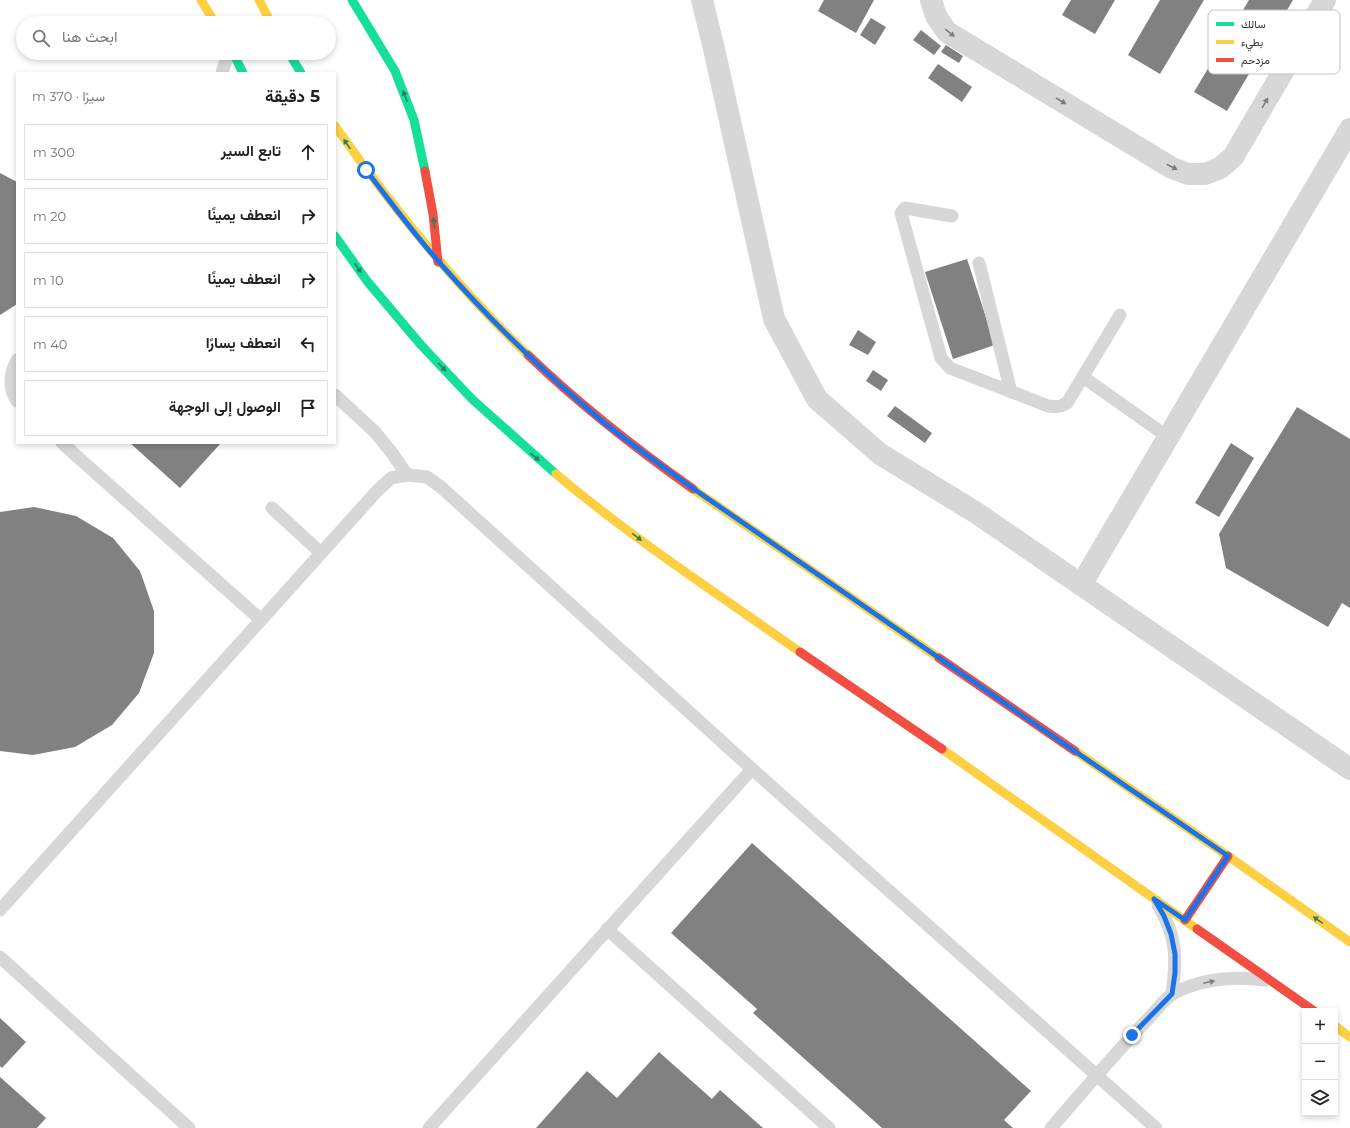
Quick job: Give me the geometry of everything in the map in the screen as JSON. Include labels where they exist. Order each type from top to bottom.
[{"type":"street","points":[[201,0],[211,16]]},
{"type":"street","points":[[259,0],[267,16]]},
{"type":"street","points":[[344,0],[369,27]]},
{"type":"street","points":[[352,0],[395,71],[414,120],[433,214],[438,262]]},
{"type":"street","points":[[702,0],[774,319],[816,399],[880,454],[975,512],[1350,769]]},
{"type":"street","points":[[931,0],[936,16],[947,32],[1172,168],[1188,174],[1205,174],[1220,168],[1233,157],[1282,74]]},
{"type":"street","points":[[1319,10],[1325,0]]},
{"type":"street","points":[[236,60],[242,72]]},
{"type":"street","points":[[293,60],[300,72]]},
{"type":"street","points":[[336,127],[375,182],[438,262],[519,347],[602,421],[646,455],[1228,856],[1350,942]]},
{"type":"street","points":[[1081,585],[1350,129]]},
{"type":"street","points":[[336,237],[367,281],[420,345],[472,399],[526,449],[584,497],[643,542],[993,784],[1310,1008]]},
{"type":"street","points":[[1185,920],[1228,856]]},
{"type":"street","points":[[1338,1028],[1350,1037]]},
{"type":"lane","points":[[222,72],[226,60]]},
{"type":"lane","points":[[952,216],[905,208],[901,213],[941,358],[950,368],[1048,406],[1062,406],[1067,403],[1120,315]]},
{"type":"lane","points":[[979,263],[1011,392]]},
{"type":"lane","points":[[16,362],[12,370],[11,383],[16,399]]},
{"type":"lane","points":[[1083,377],[1168,437]]},
{"type":"lane","points":[[336,396],[375,432],[407,475]]},
{"type":"lane","points":[[63,444],[261,620]]},
{"type":"lane","points":[[0,910],[377,491],[391,478],[407,475],[427,478],[442,488],[752,769],[1156,1128]]},
{"type":"lane","points":[[272,508],[321,553]]},
{"type":"lane","points":[[429,1128],[752,769]]},
{"type":"lane","points":[[1154,899],[1164,916],[1174,947],[1175,973],[1172,994]]},
{"type":"lane","points":[[607,929],[829,1128]]},
{"type":"lane","points":[[0,957],[189,1128]]},
{"type":"lane","points":[[1051,1128],[1132,1035],[1172,994],[1196,985],[1221,979],[1247,978],[1273,981]]},
{"type":"building","points":[[824,0],[874,0],[856,33],[818,11]]},
{"type":"building","points":[[1071,0],[1115,0],[1095,34],[1062,15]]},
{"type":"building","points":[[1160,0],[1204,0],[1160,74],[1128,55]]},
{"type":"building","points":[[1249,0],[1293,0],[1287,10],[1243,10]]},
{"type":"building","points":[[871,18],[886,27],[875,45],[860,35]]},
{"type":"building","points":[[921,30],[941,46],[934,55],[913,40]]},
{"type":"building","points":[[946,45],[963,56],[959,63],[941,52]]},
{"type":"building","points":[[938,64],[972,87],[962,102],[928,78]]},
{"type":"building","points":[[1208,69],[1208,74],[1249,74],[1227,111],[1194,92]]},
{"type":"building","points":[[0,173],[16,181],[16,305],[0,315]]},
{"type":"building","points":[[967,259],[995,345],[953,359],[925,272]]},
{"type":"building","points":[[858,330],[876,342],[868,355],[849,345]]},
{"type":"building","points":[[873,370],[888,380],[881,391],[866,381]]},
{"type":"building","points":[[895,406],[932,433],[925,443],[887,416]]},
{"type":"building","points":[[1297,407],[1350,439],[1350,608],[1342,603],[1328,627],[1226,568],[1219,534]]},
{"type":"building","points":[[1231,443],[1254,458],[1219,517],[1195,503]]},
{"type":"building","points":[[131,444],[220,444],[180,488]]},
{"type":"building","points":[[34,507],[76,516],[113,538],[140,571],[154,611],[154,653],[139,693],[112,725],[75,747],[33,755],[0,751],[0,512]]},
{"type":"building","points":[[752,843],[1031,1091],[1004,1120],[1013,1128],[882,1128],[753,1013],[757,1009],[671,933]]},
{"type":"building","points":[[0,1018],[26,1042],[2,1068],[0,1066]]},
{"type":"building","points":[[659,1052],[712,1099],[720,1090],[763,1128],[536,1128],[587,1071],[617,1098]]},
{"type":"building","points":[[0,1077],[46,1118],[37,1128],[0,1128]]},
{"type":"traffic: fast","points":[[352,0],[395,71],[414,120],[425,171]]},
{"type":"traffic: fast","points":[[236,60],[242,72]]},
{"type":"traffic: fast","points":[[293,60],[300,72]]},
{"type":"traffic: fast","points":[[336,237],[367,281],[421,345],[472,399],[556,474]]},
{"type":"traffic: slow","points":[[201,0],[211,16]]},
{"type":"traffic: slow","points":[[259,0],[267,16]]},
{"type":"traffic: slow","points":[[336,127],[379,187],[426,245],[475,301],[528,355]]},
{"type":"traffic: slow","points":[[556,474],[645,544],[800,652]]},
{"type":"traffic: slow","points":[[693,489],[939,658]]},
{"type":"traffic: slow","points":[[942,749],[1197,929]]},
{"type":"traffic: slow","points":[[1075,751],[1350,942]]},
{"type":"traffic: slow","points":[[1338,1028],[1350,1037]]},
{"type":"traffic: jam","points":[[425,171],[433,214],[438,262]]},
{"type":"traffic: jam","points":[[528,355],[567,391],[608,425],[693,489]]},
{"type":"traffic: jam","points":[[800,652],[942,749]]},
{"type":"traffic: jam","points":[[939,658],[1075,751]]},
{"type":"traffic: jam","points":[[1185,920],[1228,856]]},
{"type":"traffic: jam","points":[[1197,929],[1310,1008]]},
{"type":"route","points":[[366,170],[438,262],[478,305],[519,347],[602,421],[691,487],[1228,856],[1185,920],[1154,899],[1164,916],[1171,934],[1175,954],[1175,973],[1172,994],[1132,1035]]}]
